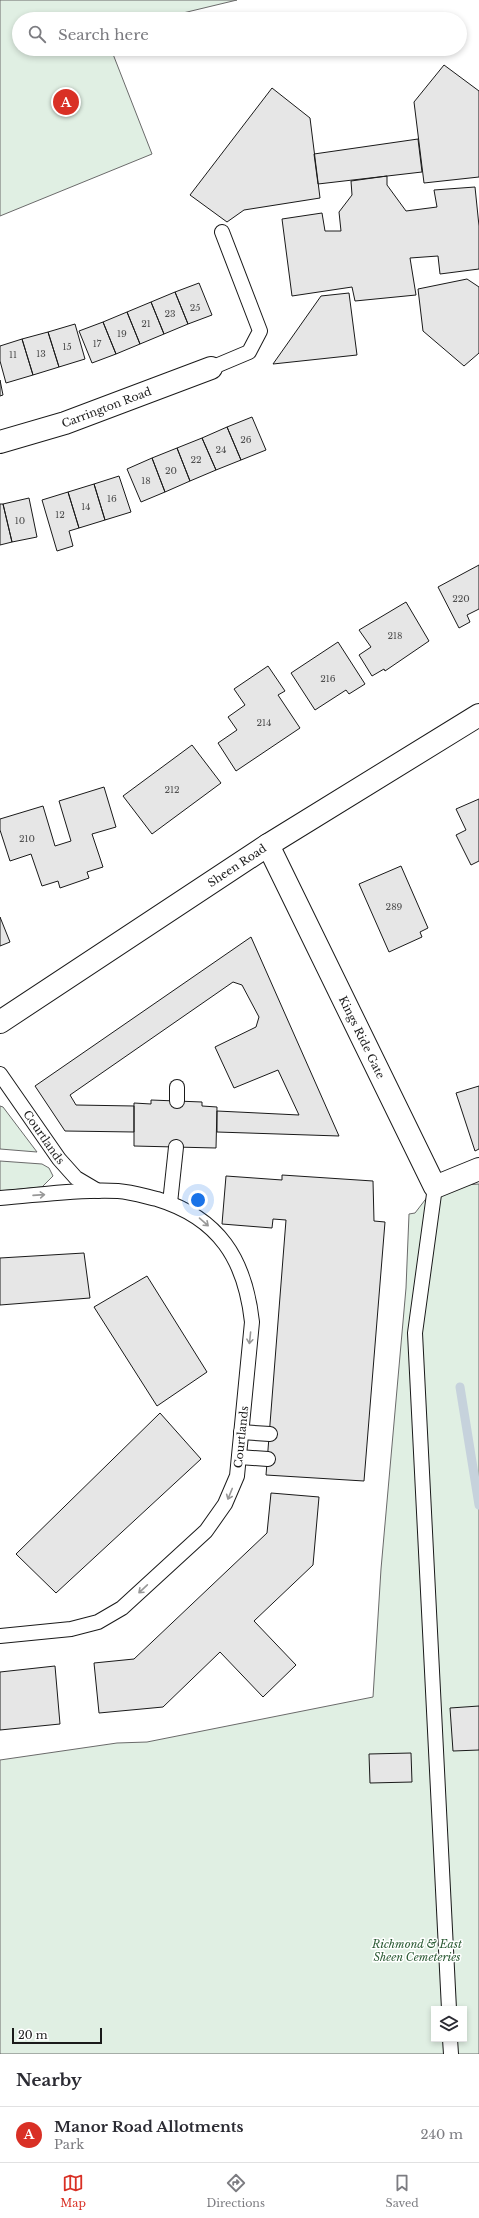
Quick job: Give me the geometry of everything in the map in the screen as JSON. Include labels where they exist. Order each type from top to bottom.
[{"type":"street","name":"Carrington Road","points":[[0,442],[65,423],[211,368]]},
{"type":"street","name":"Sheen Road","points":[[0,1022],[268,845],[479,715]]},
{"type":"street","name":"Kings Ride Gate","points":[[268,845],[435,1187]]},
{"type":"street","points":[[435,1187],[479,1169]]},
{"type":"lane","points":[[211,368],[249,352],[260,331],[222,232]]},
{"type":"lane","name":"Courtlands","points":[[0,1074],[59,1159],[76,1178],[98,1191]]},
{"type":"lane","points":[[177,1087],[177,1101]]},
{"type":"lane","points":[[170,1203],[176,1147]]},
{"type":"lane","points":[[435,1187],[415,1333],[448,2006]]},
{"type":"lane","name":"Courtlands","points":[[0,1198],[98,1191],[120,1191],[170,1203],[195,1214],[217,1234],[232,1253],[243,1275],[250,1297],[252,1322],[237,1476],[225,1504],[206,1531],[122,1608],[98,1622],[70,1629],[0,1636]]},
{"type":"lane","points":[[241,1432],[270,1434]]},
{"type":"lane","points":[[239,1457],[268,1459]]},
{"type":"lane","points":[[450,2042],[451,2054]]},
{"type":"green space","points":[[0,0],[237,0],[187,12],[12,12],[12,56],[114,56],[152,154],[0,216]]},
{"type":"green space","points":[[0,1106],[3,1107],[37,1152],[0,1149]]},
{"type":"green space","points":[[0,1161],[42,1164],[49,1168],[53,1176],[42,1187],[0,1191]]},
{"type":"green space","name":"Richmond & East Sheen Cemeteries","points":[[479,1184],[479,2054],[0,2054],[0,1760],[117,1743],[147,1742],[373,1697],[381,1569],[406,1288],[409,1214],[415,1213],[435,1187]]},
{"type":"building","points":[[444,65],[479,91],[479,177],[424,183],[414,102]]},
{"type":"building","points":[[272,88],[310,118],[320,198],[244,210],[227,222],[190,195]]},
{"type":"building","points":[[418,139],[422,172],[318,184],[314,154]]},
{"type":"building","points":[[387,176],[387,185],[406,211],[437,207],[434,190],[475,187],[479,226],[479,269],[440,274],[438,256],[410,258],[416,295],[355,301],[352,287],[292,296],[282,219],[322,213],[325,231],[341,231],[339,212],[352,195],[351,181]]},
{"type":"building","points":[[467,279],[479,287],[479,353],[464,366],[423,331],[418,289]]},
{"type":"building","points":[[199,283],[212,315],[188,324],[175,292]]},
{"type":"building","points":[[175,292],[188,324],[164,334],[151,302]]},
{"type":"building","points":[[349,293],[357,355],[273,364],[321,296]]},
{"type":"building","points":[[151,302],[164,334],[140,344],[127,312]]},
{"type":"building","points":[[127,312],[140,344],[116,354],[103,322]]},
{"type":"building","points":[[103,322],[116,354],[92,363],[79,331]]},
{"type":"building","points":[[75,324],[85,359],[59,367],[48,332]]},
{"type":"building","points":[[48,332],[59,367],[33,375],[22,339]]},
{"type":"building","points":[[22,339],[33,375],[6,383],[0,361],[0,346]]},
{"type":"building","points":[[0,380],[3,395],[0,396]]},
{"type":"building","points":[[252,417],[266,450],[241,460],[227,427]]},
{"type":"building","points":[[227,427],[241,460],[216,470],[202,438]]},
{"type":"building","points":[[202,438],[216,470],[190,481],[177,448]]},
{"type":"building","points":[[177,448],[190,481],[165,492],[152,458]]},
{"type":"building","points":[[152,458],[165,492],[141,502],[127,469]]},
{"type":"building","points":[[119,476],[131,512],[105,520],[94,484]]},
{"type":"building","points":[[94,484],[105,520],[79,528],[68,492]]},
{"type":"building","points":[[68,492],[79,528],[69,531],[73,546],[57,551],[42,500]]},
{"type":"building","points":[[29,498],[37,537],[12,542],[3,504]]},
{"type":"building","points":[[0,504],[3,504],[12,542],[0,545]]},
{"type":"building","points":[[479,565],[479,609],[467,615],[470,622],[459,628],[438,587]]},
{"type":"building","points":[[406,602],[429,641],[385,671],[384,669],[372,676],[359,655],[371,647],[359,630]]},
{"type":"building","points":[[338,642],[365,684],[349,694],[346,690],[315,710],[291,673]]},
{"type":"building","points":[[268,666],[285,691],[278,695],[300,728],[236,771],[218,743],[237,730],[228,717],[245,705],[234,689]]},
{"type":"building","points":[[192,745],[221,783],[152,834],[123,796]]},
{"type":"building","points":[[104,787],[116,827],[92,834],[103,867],[87,872],[89,878],[60,888],[58,881],[42,886],[31,854],[10,861],[0,830],[0,819],[43,806],[55,846],[71,841],[59,801]]},
{"type":"building","points":[[479,799],[479,861],[471,865],[456,835],[466,830],[456,809]]},
{"type":"building","points":[[401,866],[428,928],[420,932],[422,937],[389,952],[359,884]]},
{"type":"building","points":[[0,917],[10,942],[0,946]]},
{"type":"building","points":[[251,937],[339,1136],[217,1132],[217,1111],[299,1115],[278,1070],[234,1088],[215,1047],[256,1027],[259,1017],[242,985],[233,982],[70,1095],[76,1105],[134,1106],[134,1132],[65,1131],[35,1086]]},
{"type":"building","points":[[479,1086],[479,1149],[475,1151],[456,1093]]},
{"type":"building","points":[[151,1100],[202,1102],[202,1106],[217,1107],[216,1148],[134,1146],[134,1103],[151,1104]]},
{"type":"building","points":[[282,1175],[373,1181],[374,1221],[385,1222],[364,1481],[266,1475],[286,1220],[273,1219],[272,1228],[222,1224],[226,1176],[282,1180]]},
{"type":"building","points":[[84,1253],[90,1298],[0,1305],[0,1258]]},
{"type":"building","points":[[147,1276],[207,1372],[157,1406],[94,1307]]},
{"type":"building","points":[[160,1413],[201,1459],[56,1593],[16,1554]]},
{"type":"building","points":[[271,1493],[319,1497],[313,1565],[254,1621],[296,1665],[263,1697],[220,1652],[163,1707],[99,1713],[94,1663],[134,1659],[267,1533]]},
{"type":"building","points":[[55,1666],[60,1724],[0,1730],[0,1672]]},
{"type":"building","points":[[479,1706],[479,1750],[453,1751],[450,1708]]},
{"type":"building","points":[[411,1753],[412,1782],[370,1783],[369,1754]]},
{"type":"waterway","points":[[460,1387],[479,1505]]},
{"type":"place","name":"Manor Road Allotments","points":[[66,102]]}]
